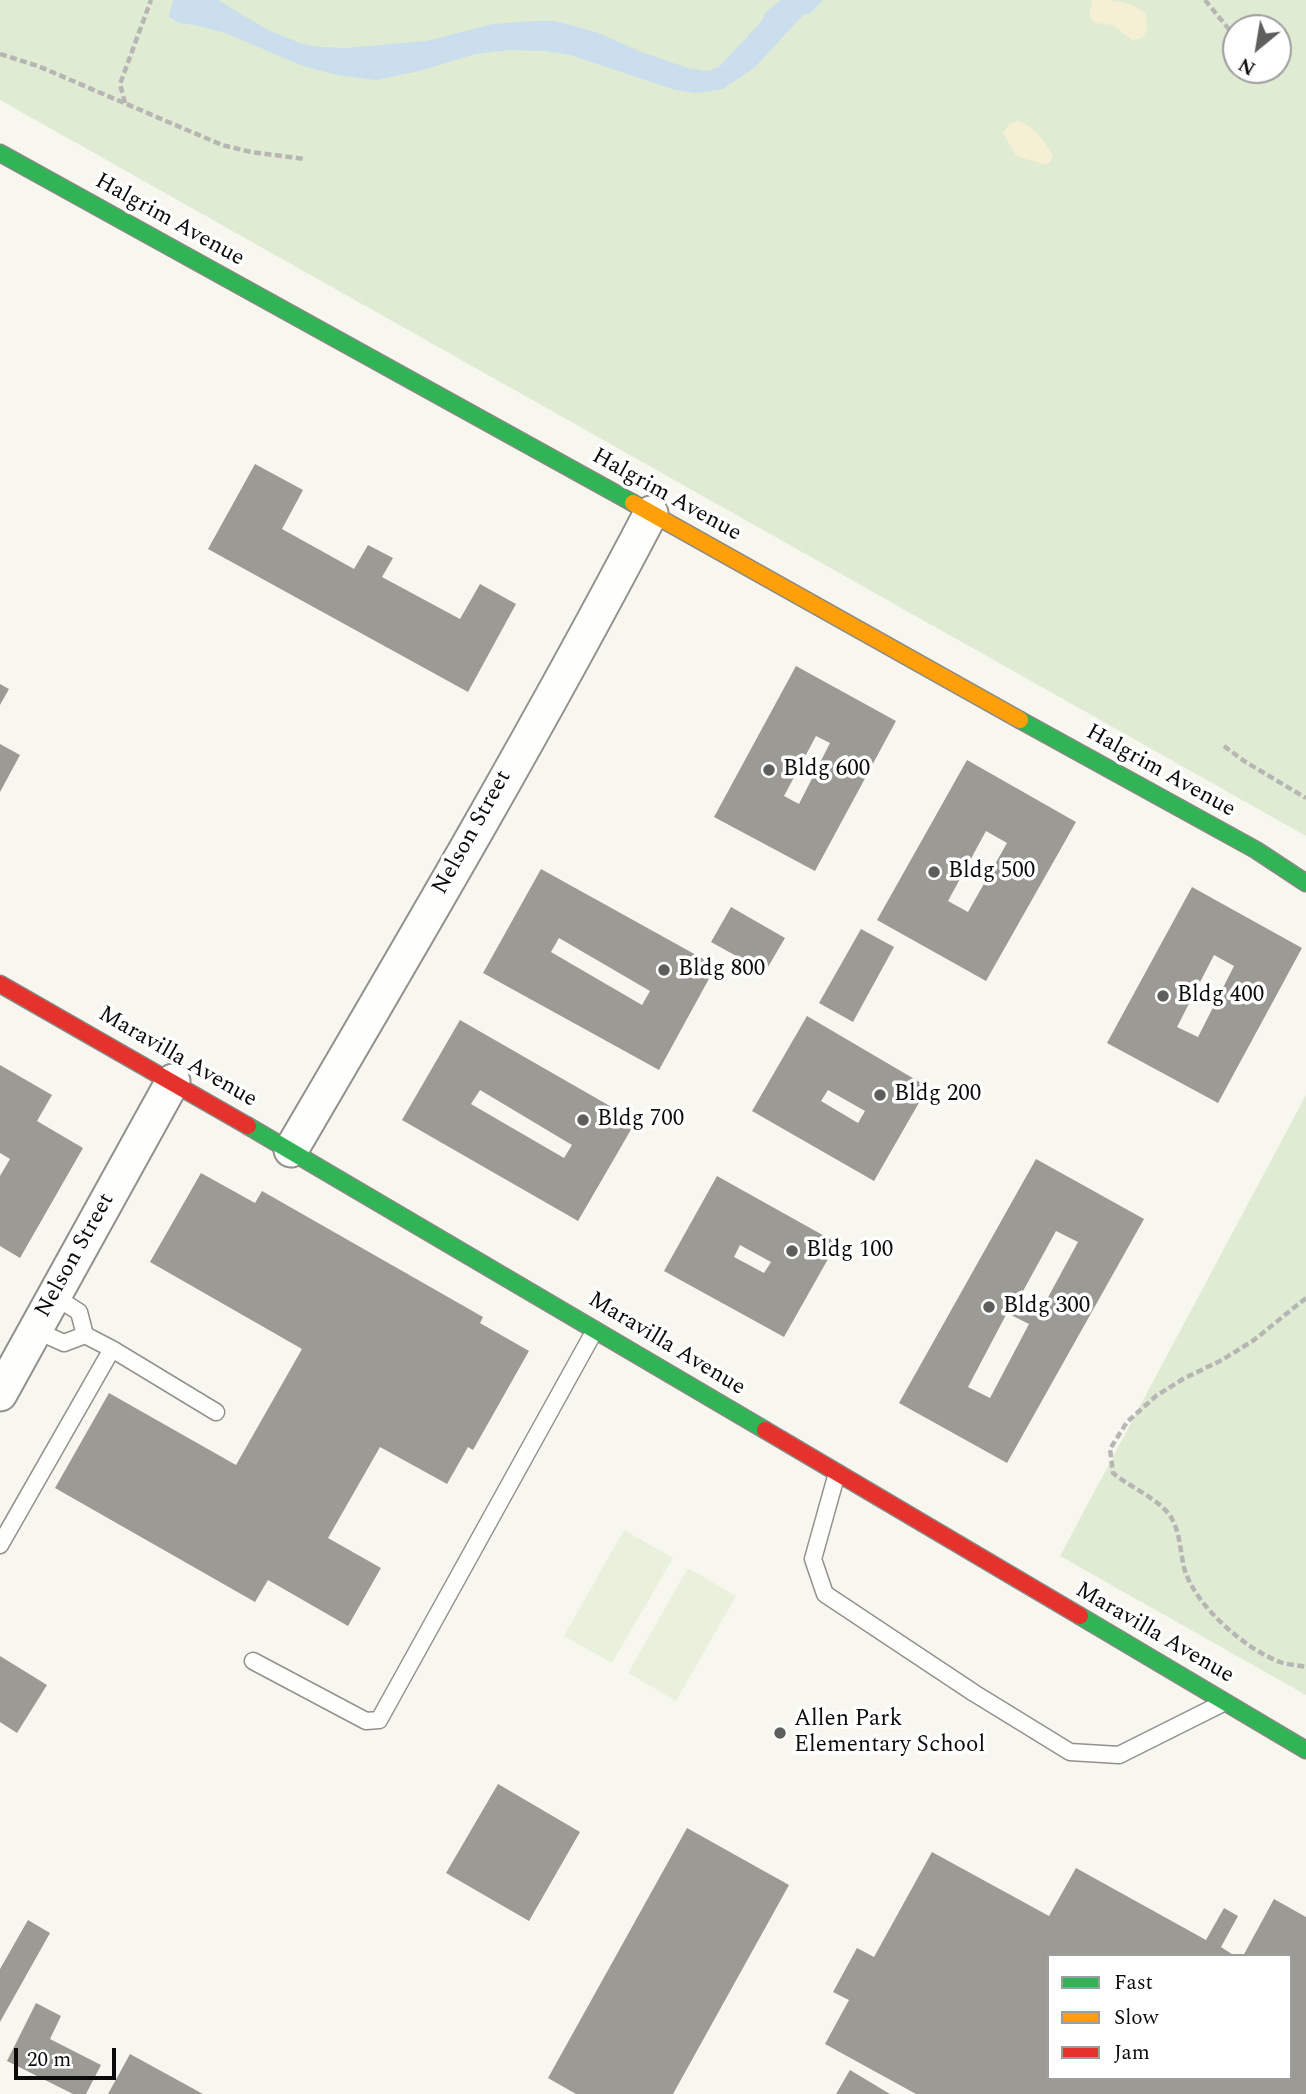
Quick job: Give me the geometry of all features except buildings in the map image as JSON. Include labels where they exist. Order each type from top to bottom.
[{"type":"street","name":"Halgrim Avenue","points":[[0,153],[1256,850],[1306,883]]},
{"type":"street","name":"Nelson Street","points":[[291,1150],[396,971],[605,601],[651,513]]},
{"type":"street","name":"Maravilla Avenue","points":[[0,984],[291,1150],[1306,1750]]},
{"type":"street","name":"Nelson Street","points":[[0,1394],[173,1081]]},
{"type":"lane","points":[[54,1296],[79,1312],[85,1335],[216,1412]]},
{"type":"lane","points":[[35,1330],[64,1343],[85,1335]]},
{"type":"lane","points":[[253,1661],[366,1721],[379,1720],[595,1330]]},
{"type":"lane","points":[[0,1545],[112,1349]]},
{"type":"lane","points":[[837,1473],[813,1559],[825,1594],[974,1693],[1070,1752],[1119,1755],[1225,1702]]},
{"type":"path","points":[[125,104],[120,84],[151,0]]},
{"type":"path","points":[[1205,0],[1222,21]]},
{"type":"path","points":[[0,54],[38,66],[222,145],[304,159]]},
{"type":"path","points":[[1224,746],[1306,798]]},
{"type":"path","points":[[1306,1298],[1254,1339],[1156,1396],[1127,1422],[1110,1449],[1113,1473],[1127,1486],[1155,1502],[1171,1517],[1179,1538],[1185,1571],[1196,1593],[1214,1616],[1254,1648],[1280,1662],[1306,1667]]},
{"type":"green space","points":[[0,0],[1306,0],[1306,836],[0,100]]},
{"type":"green space","points":[[1306,1095],[1306,1695],[1060,1556]]},
{"type":"green space","points":[[624,1530],[673,1558],[612,1663],[564,1636]]},
{"type":"green space","points":[[688,1568],[736,1596],[676,1701],[628,1673]]},
{"type":"sand","points":[[1092,0],[1120,2],[1140,9],[1146,14],[1147,31],[1142,38],[1132,40],[1113,25],[1095,23],[1089,16]]},
{"type":"sand","points":[[1017,121],[1033,130],[1047,146],[1053,156],[1046,165],[1015,154],[1003,133],[1010,123]]},
{"type":"water","points":[[173,0],[218,0],[266,29],[302,44],[320,47],[346,48],[426,41],[493,24],[555,21],[596,32],[641,52],[691,69],[708,71],[720,66],[761,22],[767,11],[781,0],[823,0],[809,14],[804,14],[754,68],[723,89],[697,93],[675,90],[570,55],[545,51],[509,50],[475,54],[423,70],[377,80],[337,75],[303,66],[225,33],[179,23],[169,17]]},
{"type":"traffic: fast","points":[[0,153],[633,503]]},
{"type":"traffic: fast","points":[[1020,720],[1256,850],[1306,883]]},
{"type":"traffic: fast","points":[[248,1126],[765,1430]]},
{"type":"traffic: fast","points":[[1080,1616],[1306,1750]]},
{"type":"traffic: slow","points":[[633,503],[1020,720]]},
{"type":"traffic: jam","points":[[0,984],[248,1126]]},
{"type":"traffic: jam","points":[[765,1430],[1080,1616]]},
{"type":"place","name":"Bldg 600","points":[[769,770]]},
{"type":"place","name":"Bldg 500","points":[[934,872]]},
{"type":"place","name":"Bldg 800","points":[[664,970]]},
{"type":"place","name":"Bldg 400","points":[[1163,996]]},
{"type":"place","name":"Bldg 200","points":[[880,1095]]},
{"type":"place","name":"Bldg 700","points":[[583,1120]]},
{"type":"place","name":"Bldg 100","points":[[792,1251]]},
{"type":"place","name":"Bldg 300","points":[[989,1307]]},
{"type":"place","name":"Allen Park Elementary School","points":[[780,1733]]}]
